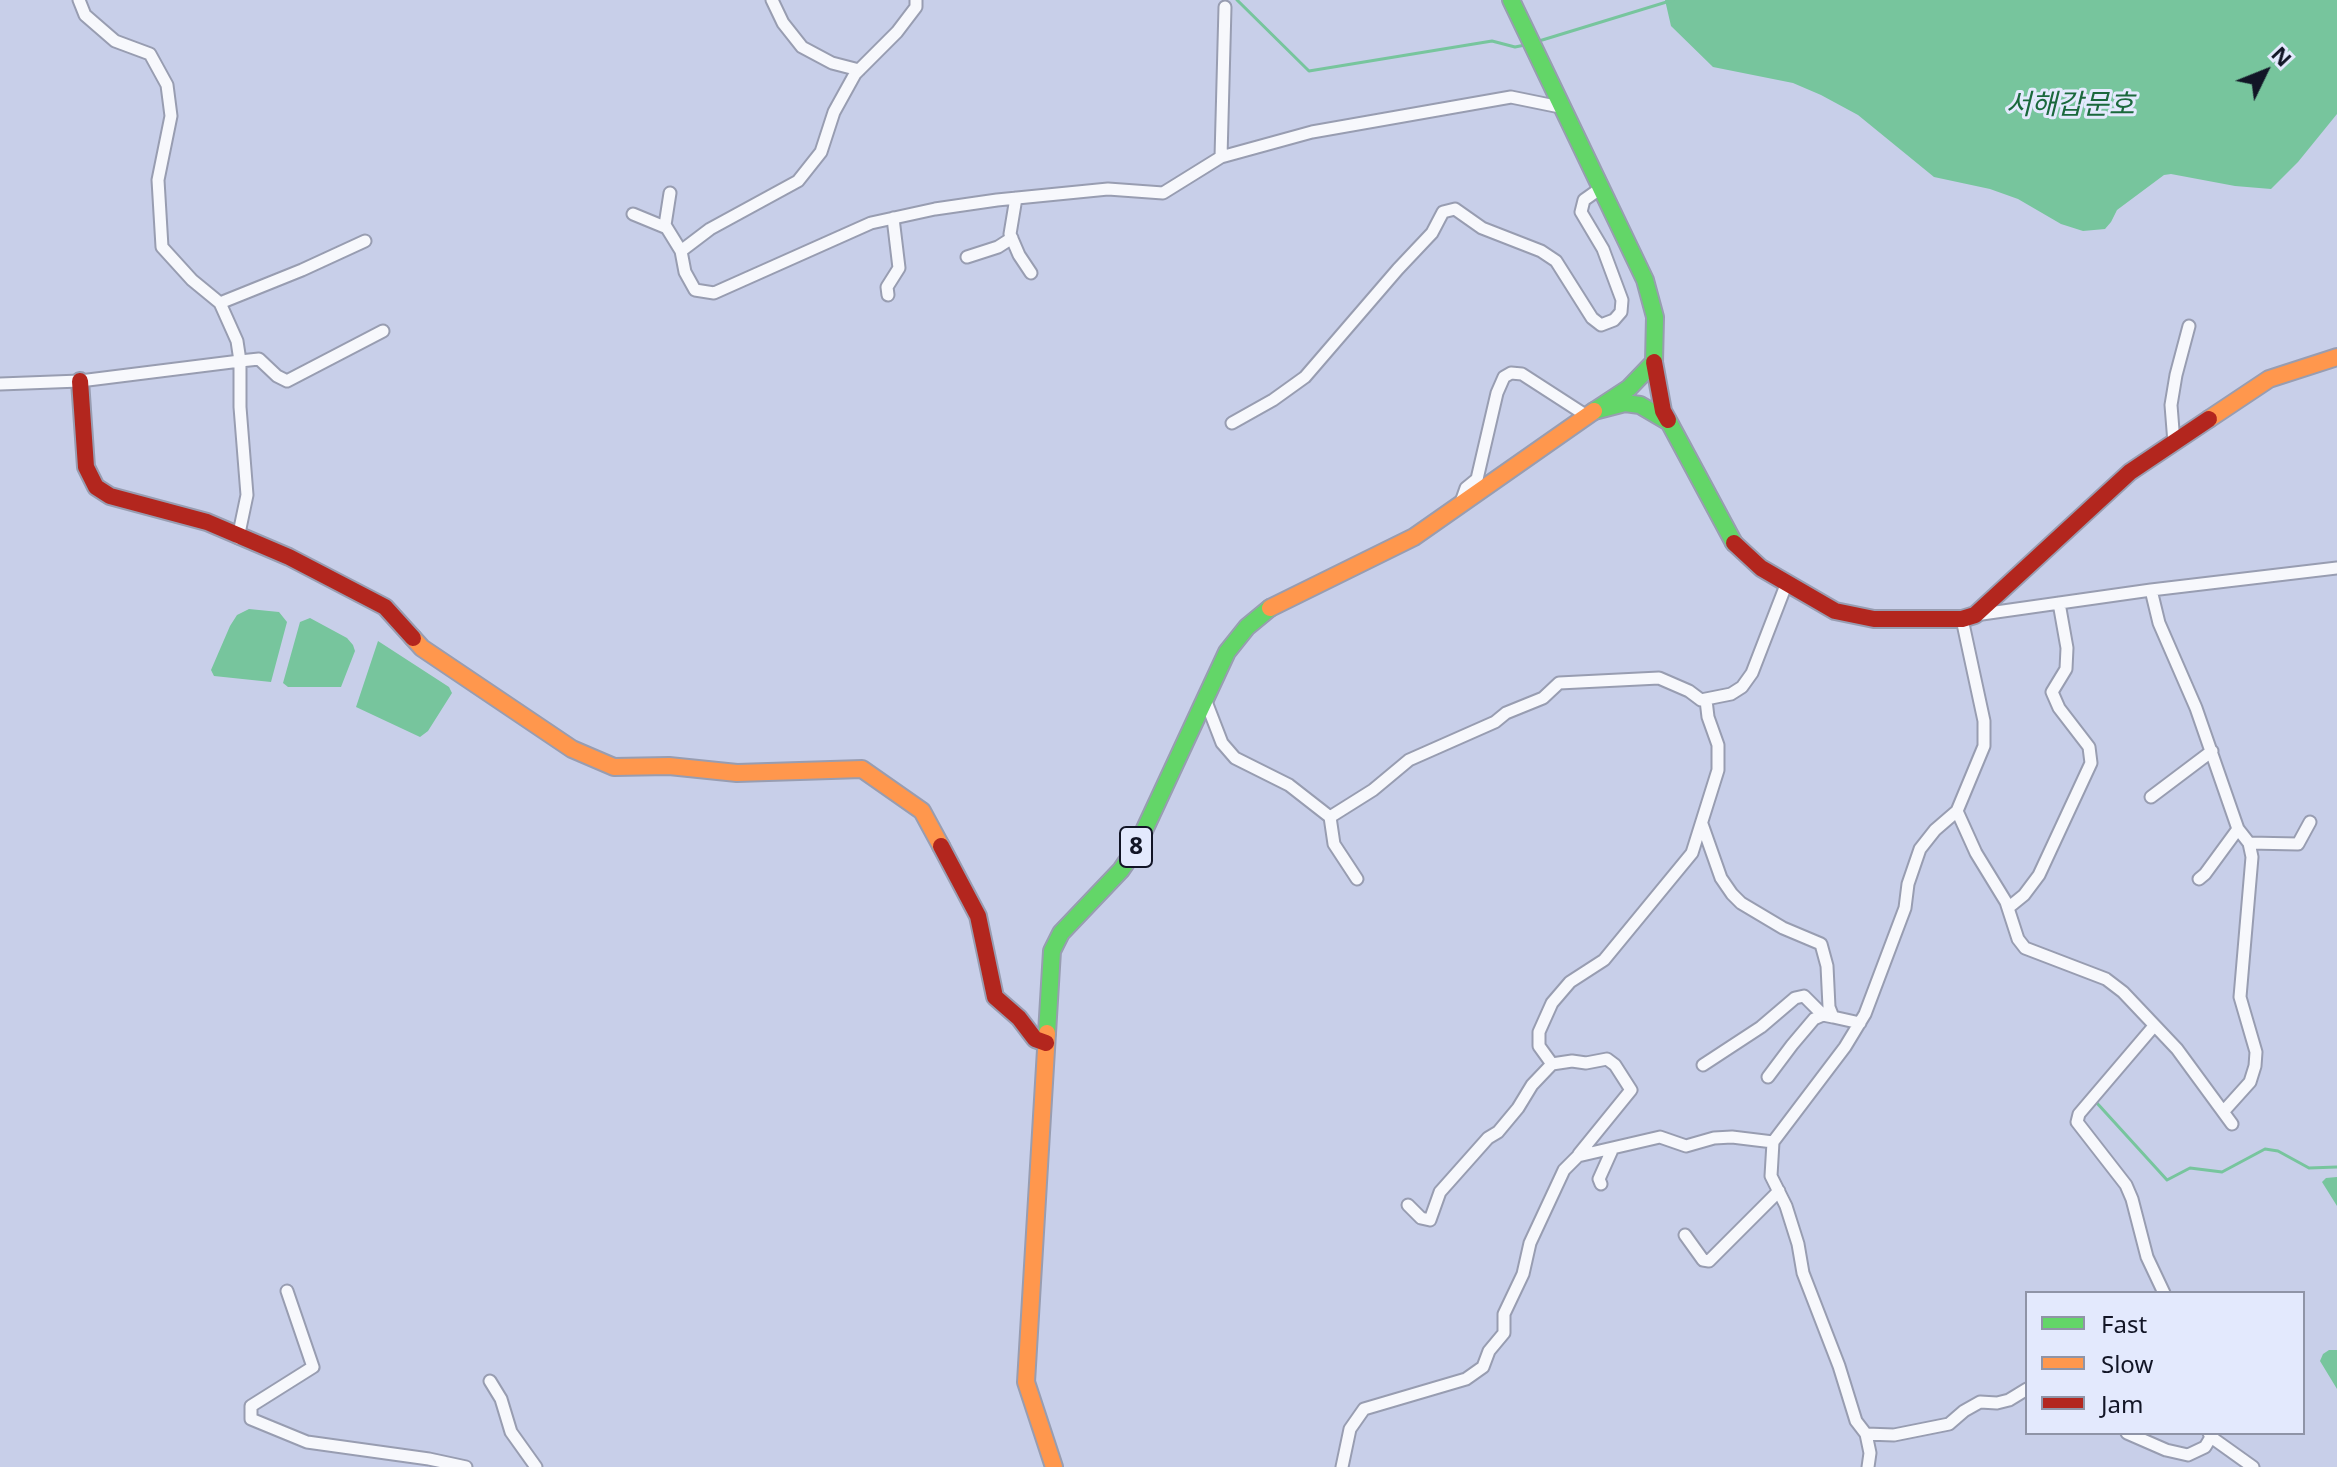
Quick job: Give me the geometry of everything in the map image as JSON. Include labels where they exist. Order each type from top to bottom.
[{"type":"street","points":[[79,0],[85,15],[115,41],[150,54],[167,85],[171,116],[158,180],[162,247],[192,280],[220,303],[237,341],[247,495],[238,538]]},
{"type":"street","points":[[772,0],[783,23],[802,47],[832,63],[859,70]]},
{"type":"street","points":[[681,251],[710,229],[798,181],[821,152],[834,112],[859,70],[897,32],[916,7],[916,0]]},
{"type":"street","points":[[1511,0],[1645,280],[1655,317],[1654,362],[1663,411],[1736,547],[1761,568],[1835,611],[1874,619],[1912,621],[1968,617],[2151,590],[2337,568]]},
{"type":"street","points":[[1221,157],[1225,7]]},
{"type":"street","points":[[670,193],[665,225],[681,251],[685,272],[695,290],[714,293],[871,223],[893,218],[1016,198],[1108,189],[1163,193],[1221,157],[1312,132],[1511,97],[1560,107]]},
{"type":"street","points":[[1232,423],[1305,377],[1432,233],[1443,212],[1455,209],[1482,228],[1541,251],[1556,261],[1592,318],[1601,325],[1614,320],[1621,312],[1622,300],[1603,249],[1581,212],[1584,200],[1601,188]]},
{"type":"street","points":[[1016,198],[1012,238],[1031,273]]},
{"type":"street","points":[[633,214],[667,228]]},
{"type":"street","points":[[888,295],[887,287],[899,268],[893,218]]},
{"type":"street","points":[[967,257],[998,247],[1012,238]]},
{"type":"street","points":[[220,303],[365,241]]},
{"type":"street","points":[[2174,443],[2171,405],[2189,326]]},
{"type":"street","points":[[0,384],[80,381],[259,359],[287,381],[383,331]]},
{"type":"street","points":[[1968,617],[2116,483],[2269,379],[2337,357]]},
{"type":"street","points":[[1590,413],[1629,388],[1654,362]]},
{"type":"street","points":[[1459,507],[1466,488],[1477,479],[1497,393],[1504,377],[1511,373],[1522,374],[1590,413],[1625,403],[1640,405],[1669,422]]},
{"type":"street","points":[[80,381],[86,467],[96,487],[110,496],[207,522],[238,538],[289,557],[385,607],[422,648],[572,749],[614,767],[669,766],[737,773],[862,769],[922,811],[978,916],[995,997],[1019,1018],[1035,1039],[1046,1043]]},
{"type":"street","name":"8","points":[[1054,1467],[1026,1382],[1052,951],[1061,933],[1121,870],[1136,848],[1227,652],[1247,627],[1269,608],[1414,537],[1590,413]]},
{"type":"street","points":[[1330,817],[1373,790],[1409,760],[1543,698],[1559,683],[1659,678],[1689,691],[1701,700],[1731,694],[1747,680],[1786,585]]},
{"type":"street","points":[[2151,590],[2159,623],[2212,751],[2238,829],[2249,843],[2252,857],[2240,997],[2256,1052],[2255,1066],[2250,1082],[2223,1112]]},
{"type":"street","points":[[2008,908],[2024,895],[2039,875],[2091,763],[2089,747],[2059,708],[2052,692],[2066,669],[2067,648],[2059,603]]},
{"type":"street","points":[[1868,1467],[1870,1453],[1866,1434],[1856,1421],[1839,1366],[1803,1273],[1798,1244],[1771,1176],[1773,1142],[1860,1023],[1905,908],[1908,884],[1920,849],[1935,830],[1957,811],[1984,746],[1984,721],[1968,617]]},
{"type":"street","points":[[1205,699],[1222,743],[1235,758],[1289,785],[1330,817],[1334,844],[1357,879]]},
{"type":"street","points":[[1552,1064],[1539,1046],[1539,1032],[1552,1003],[1570,982],[1604,960],[1692,853],[1718,770],[1718,745],[1708,717],[1706,700]]},
{"type":"street","points":[[2151,797],[2212,751]]},
{"type":"street","points":[[1957,811],[1976,853],[2008,908],[2018,939],[2025,948],[2106,979],[2123,992],[2177,1049],[2232,1124]]},
{"type":"street","points":[[2249,843],[2298,844],[2310,822]]},
{"type":"street","points":[[1702,824],[1721,878],[1741,903],[1783,928],[1821,944],[1827,966],[1828,1016]]},
{"type":"street","points":[[2199,879],[2238,829]]},
{"type":"street","points":[[1703,1065],[1761,1027],[1795,998],[1804,996],[1828,1016]]},
{"type":"street","points":[[1768,1077],[1814,1019],[1828,1016],[1860,1023]]},
{"type":"street","points":[[2154,1026],[2079,1114],[2077,1122],[2126,1185],[2147,1257],[2163,1291]]},
{"type":"street","points":[[1342,1467],[1350,1429],[1364,1409],[1466,1379],[1483,1367],[1489,1351],[1504,1333],[1504,1314],[1523,1274],[1530,1243],[1564,1170],[1631,1090],[1615,1065],[1607,1059],[1552,1064],[1532,1085],[1498,1132],[1488,1138],[1440,1192],[1430,1220],[1421,1218],[1408,1205]]},
{"type":"street","points":[[1578,1156],[1660,1137],[1686,1146],[1714,1138],[1732,1137],[1773,1142]]},
{"type":"street","points":[[1601,1184],[1599,1179],[1612,1150]]},
{"type":"street","points":[[1685,1235],[1703,1260],[1709,1261],[1779,1191]]},
{"type":"street","points":[[287,1291],[313,1367],[251,1406],[251,1419],[307,1442],[466,1467]]},
{"type":"street","points":[[490,1381],[501,1399],[511,1432],[536,1467]]},
{"type":"street","points":[[1866,1434],[1894,1435],[1949,1424],[1980,1402],[2009,1400],[2025,1390]]},
{"type":"street","points":[[2132,1435],[2166,1450],[2188,1455],[2205,1447],[2210,1435],[2253,1467]]},
{"type":"water","name":"서해갑문호","points":[[1665,0],[2337,0],[2337,114],[2298,162],[2271,189],[2164,175],[2117,210],[2105,229],[2083,231],[2061,224],[2018,199],[1990,189],[1934,177],[1858,115],[1821,95],[1793,83],[1713,67],[1671,26]]},
{"type":"water","points":[[249,609],[279,612],[287,622],[271,682],[214,676],[211,670],[230,626],[237,615]]},
{"type":"water","points":[[310,618],[347,638],[353,645],[355,651],[341,687],[288,687],[283,683],[300,622]]},
{"type":"water","points":[[378,641],[449,687],[452,693],[428,731],[420,737],[356,707]]},
{"type":"water","points":[[2337,1177],[2337,1206],[2322,1182],[2326,1178]]},
{"type":"water","points":[[2329,1350],[2337,1350],[2337,1389],[2320,1361]]},
{"type":"waterway","points":[[1237,0],[1309,71],[1492,41],[1515,47],[1525,45]]},
{"type":"waterway","points":[[1539,41],[1673,0]]},
{"type":"waterway","points":[[2096,1102],[2167,1180],[2190,1168],[2222,1172],[2265,1149],[2278,1151],[2309,1168],[2337,1167]]},
{"type":"traffic: fast","points":[[1511,0],[1645,280],[1655,317],[1654,362],[1629,388],[1594,411],[1625,403],[1640,405],[1669,422],[1734,543]]},
{"type":"traffic: fast","points":[[1047,1033],[1052,951],[1061,933],[1121,870],[1136,848],[1227,652],[1247,627],[1270,608]]},
{"type":"traffic: slow","points":[[2209,419],[2269,379],[2337,357]]},
{"type":"traffic: slow","points":[[1270,608],[1414,537],[1594,411]]},
{"type":"traffic: slow","points":[[413,638],[422,648],[572,749],[614,767],[669,766],[737,773],[862,769],[922,811],[941,846]]},
{"type":"traffic: slow","points":[[1047,1033],[1026,1382],[1054,1467]]},
{"type":"traffic: jam","points":[[1654,362],[1663,411],[1668,420]]},
{"type":"traffic: jam","points":[[80,381],[86,467],[96,487],[110,496],[207,522],[289,557],[385,607],[413,638]]},
{"type":"traffic: jam","points":[[1734,543],[1761,568],[1835,611],[1874,619],[1962,619],[1975,615],[2130,472],[2209,419]]},
{"type":"traffic: jam","points":[[941,846],[978,916],[995,997],[1019,1018],[1035,1039],[1046,1043]]}]
